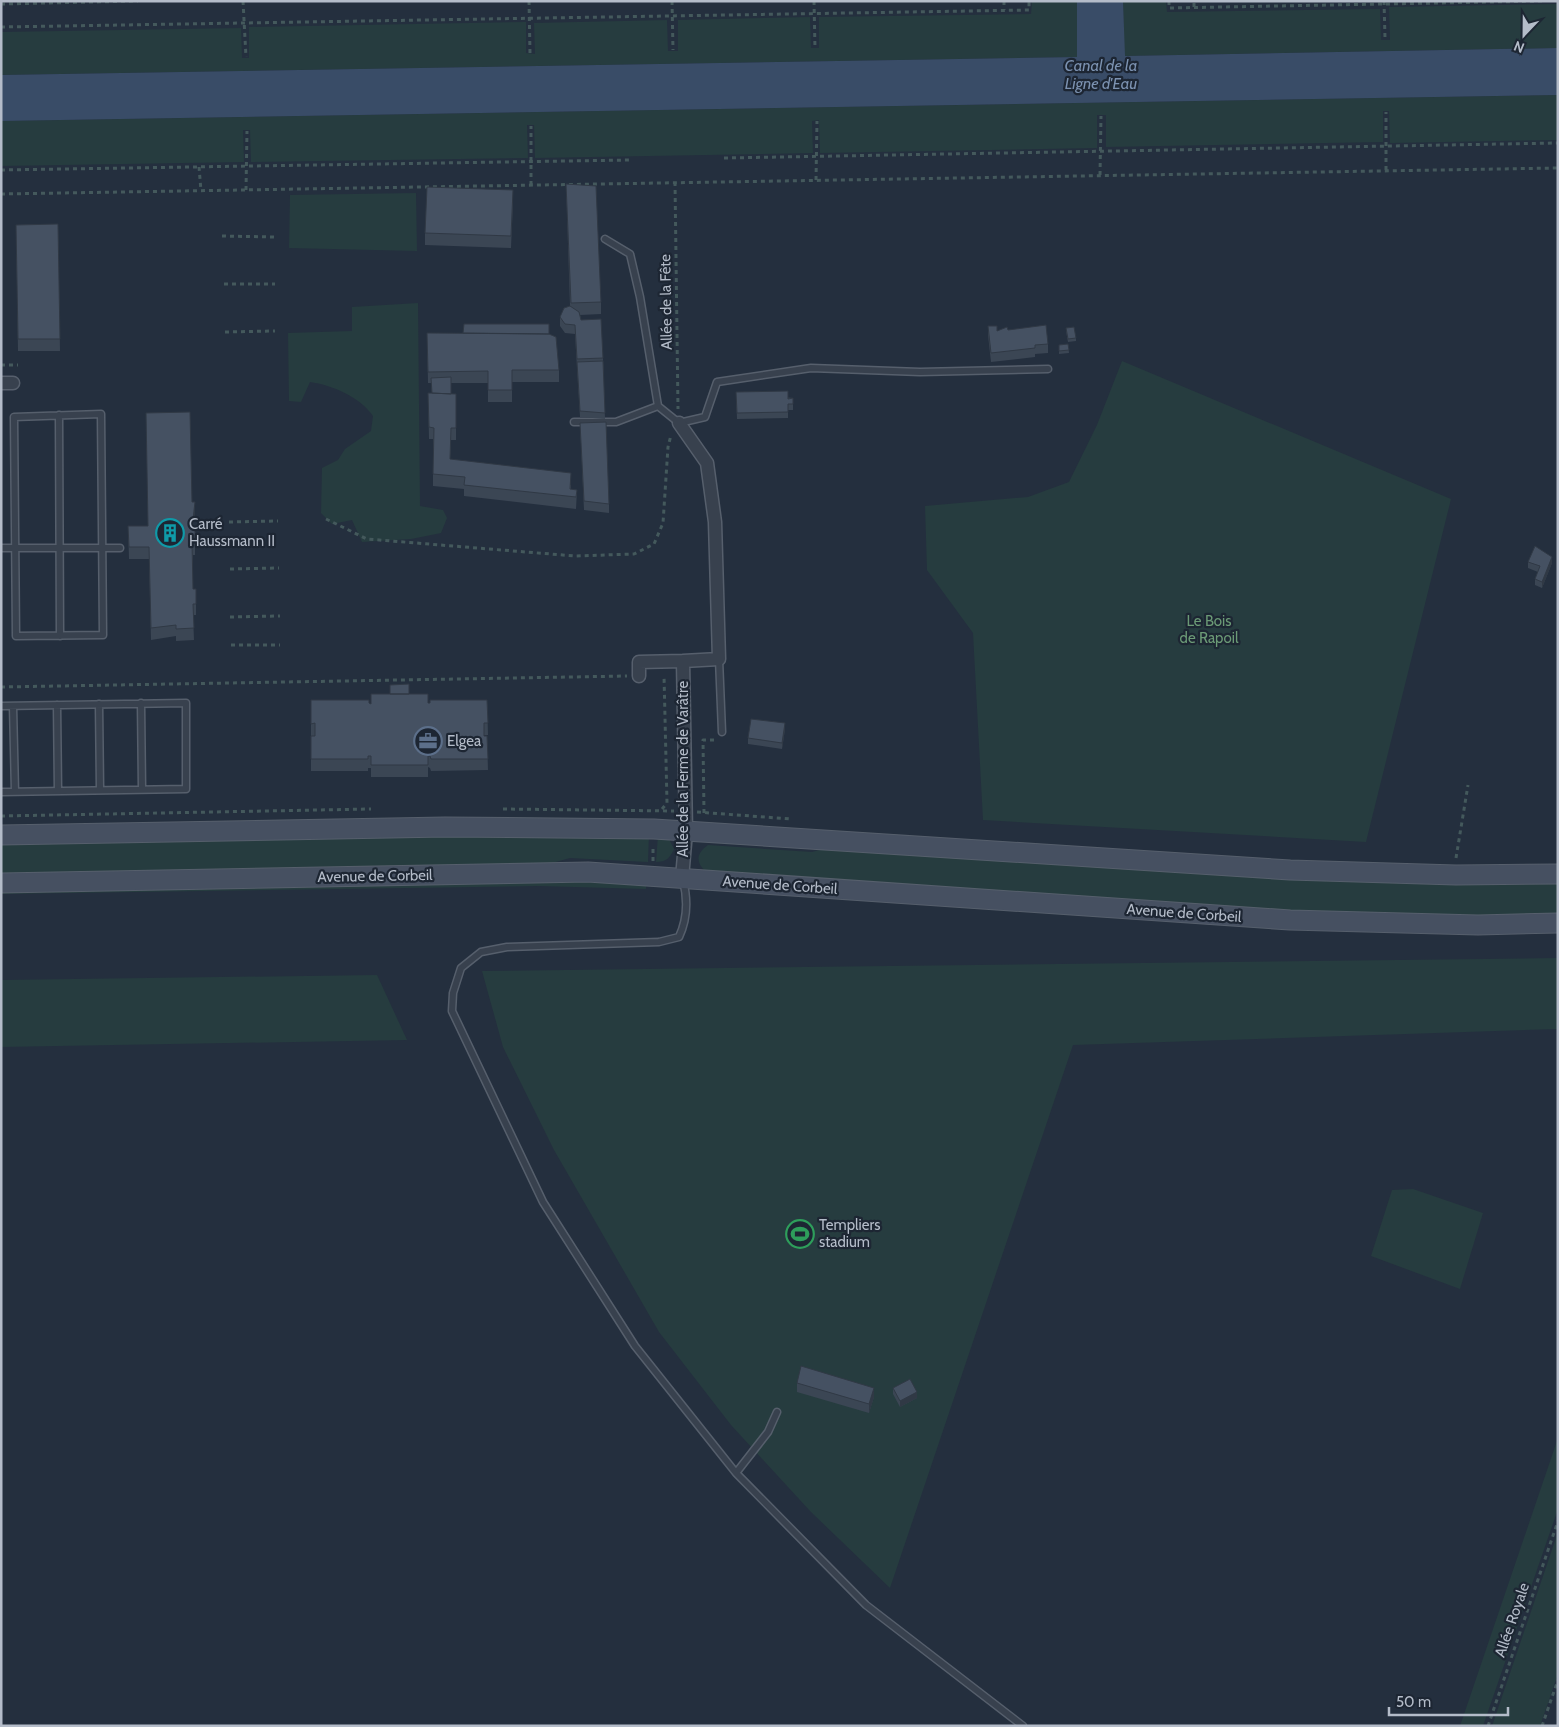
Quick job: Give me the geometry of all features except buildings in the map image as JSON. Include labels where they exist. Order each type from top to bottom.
[{"type":"main road","points":[[1,835],[445,827],[654,829],[1290,870],[1456,875],[1558,874]]},
{"type":"main road","name":"Avenue de Corbeil","points":[[1,883],[588,872],[1290,920],[1478,925],[1558,923]]},
{"type":"street","points":[[679,423],[707,463],[715,522],[719,659]]},
{"type":"street","name":"Allée de la Ferme de Varâtre","points":[[639,676],[640,662],[719,659]]},
{"type":"street","name":"Allée de la Ferme de Varâtre","points":[[682,878],[686,832],[683,661]]},
{"type":"lane","points":[[605,239],[630,254],[658,406],[679,423],[705,417],[718,382],[811,368],[920,372],[1048,369]]},
{"type":"lane","points":[[574,422],[616,422],[658,406]]},
{"type":"lane","points":[[102,414],[103,635],[16,636],[14,417],[59,415],[102,414]]},
{"type":"lane","points":[[59,415],[60,636]]},
{"type":"lane","points":[[1,548],[120,548]]},
{"type":"lane","points":[[719,659],[722,732]]},
{"type":"lane","points":[[1,706],[186,702],[186,788],[1,792]]},
{"type":"lane","points":[[57,704],[58,791]]},
{"type":"lane","points":[[99,704],[100,790]]},
{"type":"lane","points":[[141,704],[142,789]]},
{"type":"lane","points":[[13,706],[15,792]]},
{"type":"lane","points":[[682,878],[688,897],[684,927],[679,937],[659,942],[507,947],[481,952],[461,968],[453,993],[452,1011],[543,1202],[635,1346],[736,1473],[866,1604],[1023,1726]]},
{"type":"lane","points":[[736,1473],[768,1432],[777,1412]]},
{"type":"path","points":[[1,4],[138,1]]},
{"type":"path","points":[[243,1],[246,57]]},
{"type":"path","points":[[529,1],[530,53]]},
{"type":"path","points":[[672,1],[673,50]]},
{"type":"path","points":[[814,1],[815,49]]},
{"type":"path","points":[[1004,1],[1004,10]]},
{"type":"path","points":[[1,27],[1029,10],[1029,1]]},
{"type":"path","points":[[1169,1],[1169,8],[1544,1]]},
{"type":"path","points":[[1194,1],[1194,7]]},
{"type":"path","points":[[1384,3],[1385,38]]},
{"type":"path","points":[[1386,112],[1386,170]]},
{"type":"path","points":[[1100,175],[1102,116]]},
{"type":"path","points":[[816,180],[817,121]]},
{"type":"path","points":[[531,126],[531,185]]},
{"type":"path","points":[[246,190],[247,131]]},
{"type":"path","points":[[724,158],[1558,143]]},
{"type":"path","points":[[1,170],[629,160]]},
{"type":"path","points":[[200,167],[201,191]]},
{"type":"path","points":[[1,194],[1558,168]]},
{"type":"path","name":"Allée de la Fête","points":[[675,182],[679,423]]},
{"type":"path","points":[[222,236],[274,236]]},
{"type":"path","points":[[224,284],[275,284]]},
{"type":"path","points":[[225,332],[275,331]]},
{"type":"path","points":[[1,365],[18,365]]},
{"type":"path","points":[[326,519],[367,539],[575,556],[634,554],[654,544],[663,524],[668,447],[679,423]]},
{"type":"path","points":[[229,522],[278,521]]},
{"type":"path","points":[[230,569],[279,568]]},
{"type":"path","points":[[230,617],[280,616]]},
{"type":"path","points":[[231,645],[280,644]]},
{"type":"path","points":[[662,810],[668,803],[664,675]]},
{"type":"path","points":[[1,687],[683,675]]},
{"type":"path","points":[[722,732],[722,740],[703,740],[704,813],[792,819]]},
{"type":"path","points":[[1456,858],[1468,786]]},
{"type":"path","points":[[652,876],[654,829]]},
{"type":"path","points":[[1446,857],[1465,858]]},
{"type":"path","name":"Allée Royale","points":[[1488,1726],[1558,1521]]},
{"type":"path","points":[[1542,1726],[1558,1680]]},
{"type":"green space","points":[[1032,1],[1077,1],[1078,57],[1,75],[1,32],[241,28],[242,58],[249,58],[249,27],[526,22],[526,53],[535,54],[534,23],[667,20],[668,51],[678,51],[678,20],[810,17],[811,48],[819,48],[819,17],[1031,14]]},
{"type":"green space","points":[[1123,1],[1166,1],[1167,12],[1380,9],[1381,40],[1390,40],[1389,7],[1558,4],[1558,48],[1124,56]]},
{"type":"green space","points":[[1558,95],[1558,140],[1390,143],[1389,111],[1383,111],[1383,142],[1106,147],[1106,115],[1097,115],[1097,148],[820,153],[819,120],[812,121],[813,153],[535,158],[534,125],[527,125],[528,158],[251,162],[250,130],[243,130],[244,162],[1,166],[1,121]]},
{"type":"green space","points":[[416,193],[417,251],[289,248],[290,195]]},
{"type":"green space","points":[[418,303],[420,506],[443,510],[447,518],[441,533],[411,539],[362,542],[352,520],[332,524],[321,513],[322,468],[338,460],[345,449],[371,431],[373,416],[361,403],[345,393],[310,382],[301,402],[289,401],[288,333],[352,331],[352,307]]},
{"type":"green space","name":"Le Bois de Rapoil","points":[[1122,361],[1451,499],[1366,842],[983,820],[973,633],[927,570],[925,506],[1028,497],[1069,482],[1097,425]]},
{"type":"green space","points":[[649,834],[648,862],[570,858],[545,865],[1,874],[1,840]]},
{"type":"green space","points":[[658,835],[669,839],[674,849],[667,859],[656,862]]},
{"type":"green space","points":[[708,845],[812,852],[830,847],[1367,882],[1558,881],[1558,915],[1370,916],[705,871],[700,864],[699,857],[701,851]]},
{"type":"green space","points":[[543,881],[646,884],[646,889],[539,886],[1,894],[1,890]]},
{"type":"green space","points":[[1558,958],[1558,1029],[1073,1045],[890,1588],[811,1512],[731,1425],[659,1332],[554,1150],[503,1047],[482,971]]},
{"type":"green space","points":[[377,975],[407,1040],[1,1047],[1,980]]},
{"type":"green space","points":[[1413,1189],[1483,1213],[1460,1289],[1371,1256],[1392,1190]]},
{"type":"green space","points":[[1558,1438],[1558,1509],[1483,1726],[1460,1726]]},
{"type":"green space","points":[[1558,1532],[1558,1674],[1540,1726],[1492,1726]]},
{"type":"water","name":"Canal de la Ligne d'Eau","points":[[1077,1],[1123,1],[1125,56],[1558,48],[1558,95],[1,121],[1,75],[1077,57]]},
{"type":"place","name":"Carré Haussmann II","points":[[170,533]]},
{"type":"place","name":"Elgea","points":[[428,741]]},
{"type":"place","name":"Templiers stadium","points":[[800,1234]]}]
